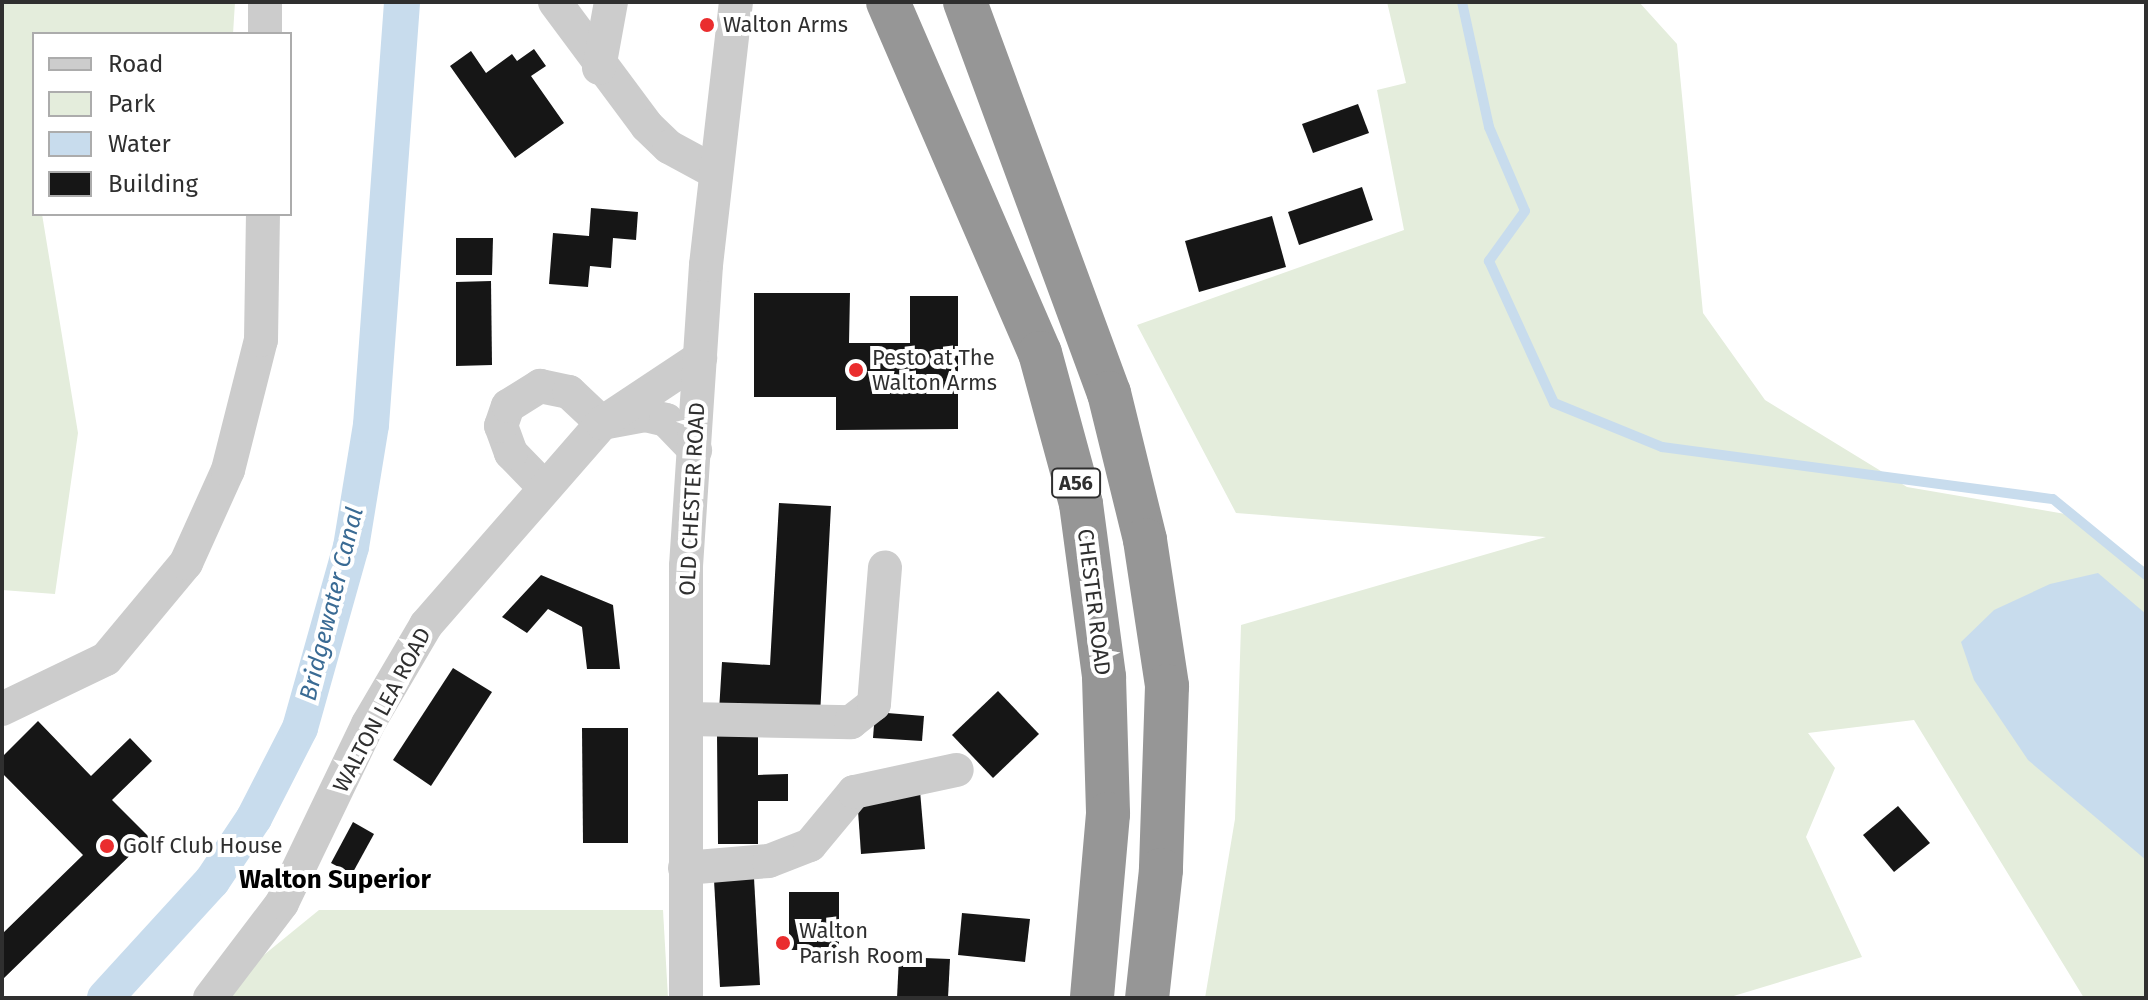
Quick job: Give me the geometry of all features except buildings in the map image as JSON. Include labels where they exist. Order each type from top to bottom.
[{"type":"highway","name":"CHESTER ROAD","points":[[888,2],[1040,353],[1081,504],[1104,677],[1108,814],[1092,998]]},
{"type":"highway","name":"A56","points":[[965,2],[1109,393],[1145,540],[1167,686],[1161,870],[1147,998]]},
{"type":"street","points":[[265,2],[265,32]]},
{"type":"street","points":[[555,2],[599,68],[669,147],[715,172]]},
{"type":"street","points":[[599,68],[611,2]]},
{"type":"street","name":"OLD CHESTER ROAD","points":[[686,998],[686,566],[715,172],[736,2]]},
{"type":"street","points":[[2,709],[106,659],[186,563],[228,470],[261,340],[263,216]]},
{"type":"street","name":"WALTON LEA ROAD","points":[[210,998],[282,903],[368,724],[426,625],[543,486],[602,423],[700,358]]},
{"type":"street","points":[[543,486],[511,453],[501,426],[508,406],[540,386],[569,392],[602,423],[656,416],[677,429],[695,450]]},
{"type":"street","points":[[688,719],[851,722],[874,704],[885,567]]},
{"type":"street","points":[[685,868],[769,861],[810,845],[854,792],[957,770]]},
{"type":"green space","points":[[2,2],[235,2],[233,32],[32,32],[32,216],[42,216],[78,433],[55,594],[2,590]]},
{"type":"green space","points":[[1387,2],[1639,2],[1677,44],[1703,313],[1765,400],[1907,487],[2071,515],[2146,568],[2146,998],[2084,998],[1914,720],[1808,733],[1835,768],[1806,837],[1862,957],[1727,998],[1205,998],[1235,819],[1241,625],[1546,537],[1236,513],[1137,325],[1404,230],[1377,90],[1406,83]]},
{"type":"green space","points":[[319,910],[663,910],[668,998],[211,998]]},
{"type":"water","points":[[2098,573],[2146,614],[2146,860],[2028,760],[1974,680],[1961,642],[1994,610],[2050,584]]},
{"type":"waterway","name":"Bridgewater Canal","points":[[105,998],[212,881],[254,818],[300,728],[351,547],[371,425],[402,2]]},
{"type":"waterway","points":[[1462,2],[1489,127],[1525,211],[1489,261],[1554,403],[1662,447],[2053,499],[2146,575]]},
{"type":"place","name":"Walton Arms","points":[[707,25]]},
{"type":"place","name":"Pesto at The Walton Arms","points":[[856,370]]},
{"type":"place","name":"Golf Club House","points":[[107,846]]},
{"type":"place","name":"Walton Parish Room","points":[[783,943]]},
{"type":"district","name":"Walton Superior","points":[[335,880]]}]
